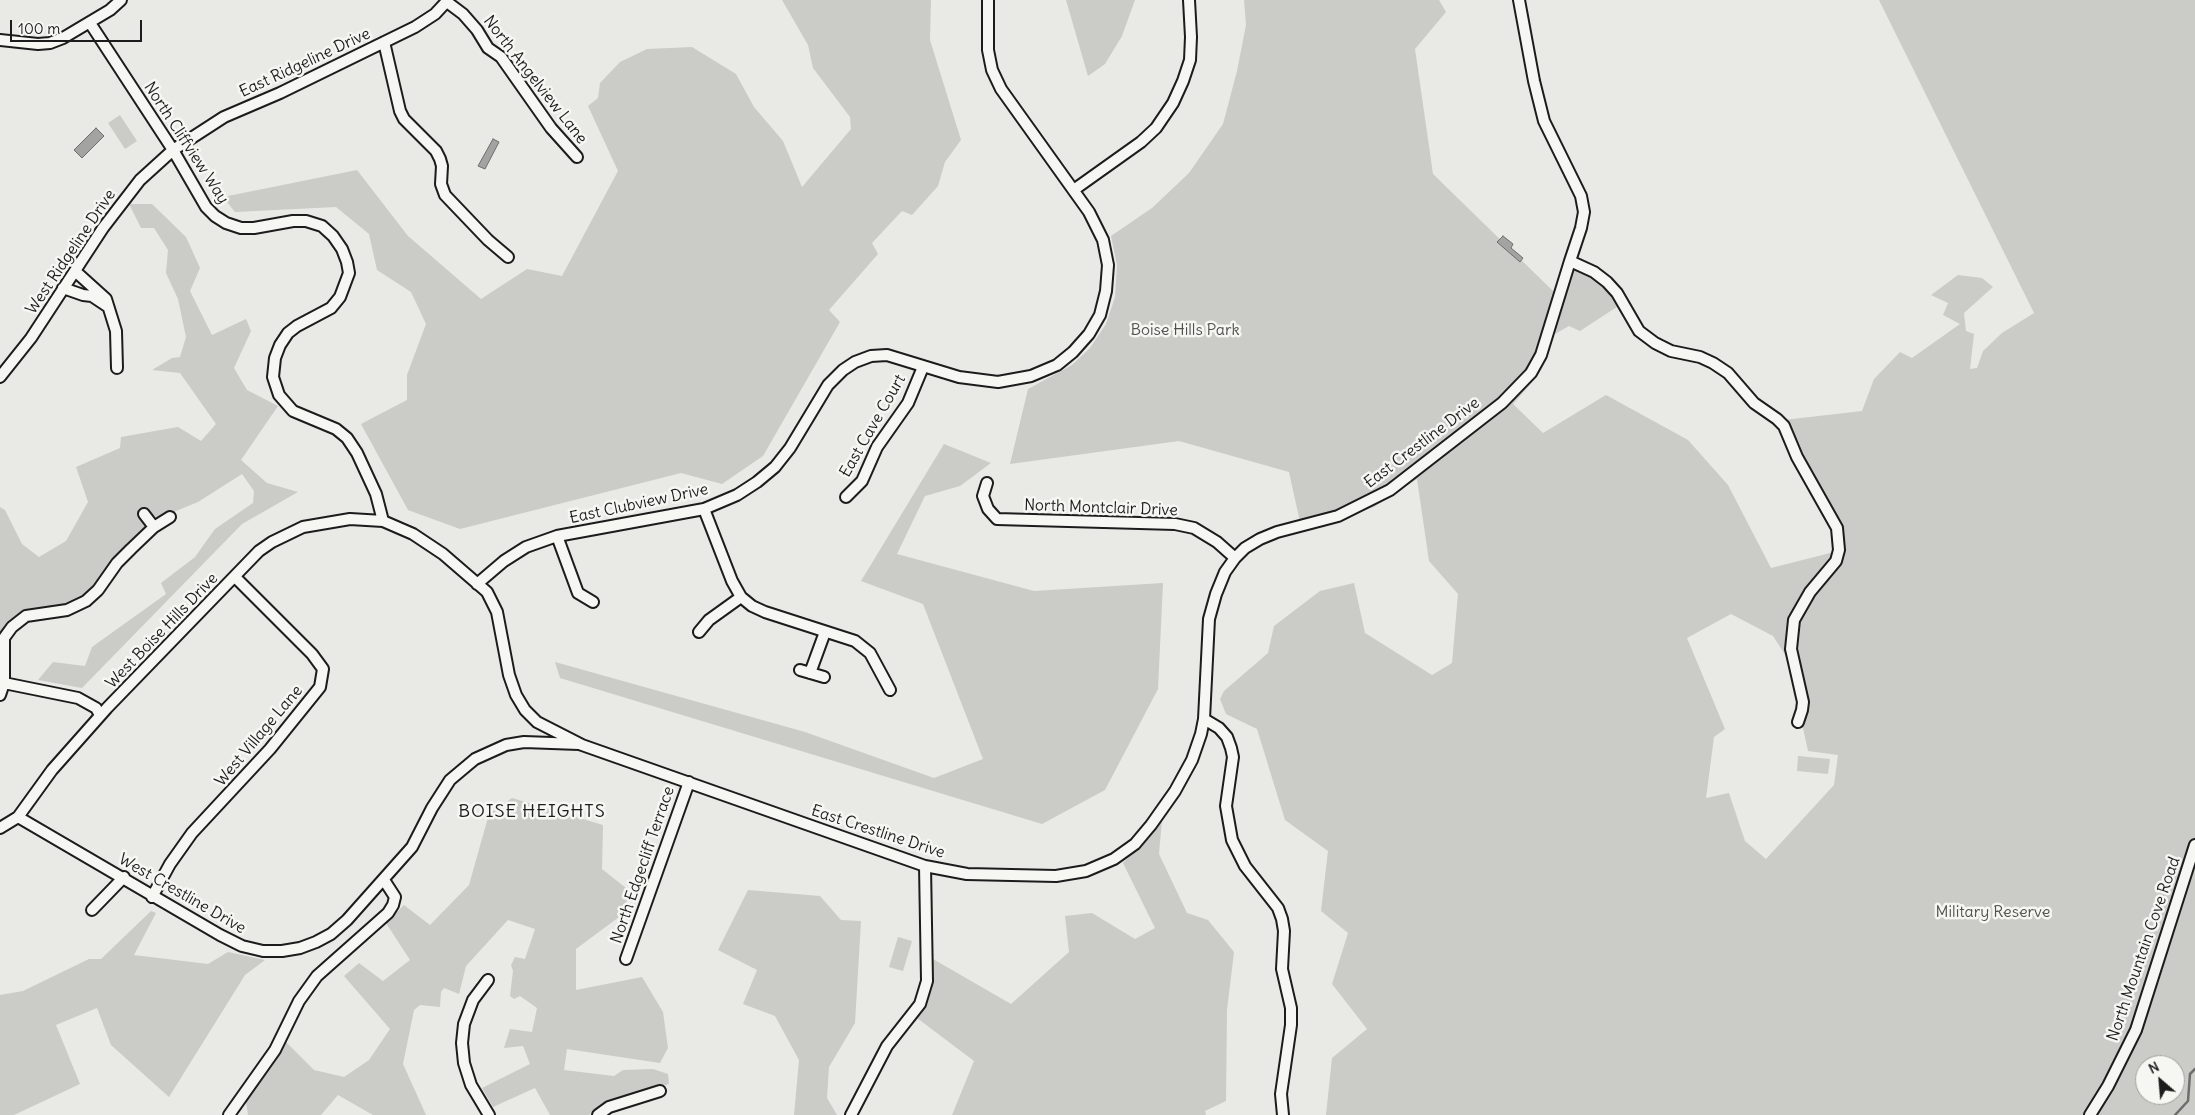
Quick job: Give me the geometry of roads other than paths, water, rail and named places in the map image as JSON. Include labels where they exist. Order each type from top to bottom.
[{"type":"street","points":[[0,40],[38,44],[50,43],[90,23],[121,0]]},
{"type":"street","name":"East Clubview Drive","points":[[477,584],[504,561],[526,547],[557,536],[704,509],[737,495],[757,482],[775,466],[790,448],[828,385],[842,370],[871,356],[887,355],[975,380],[998,382],[1017,380],[1057,365],[1073,352],[1089,334],[1100,315],[1106,291],[1107,259],[1103,240],[1098,226],[1075,190],[1001,89],[992,70],[988,50],[988,0]]},
{"type":"street","points":[[1075,190],[1141,142],[1156,128],[1173,103],[1190,60],[1192,37],[1189,0]]},
{"type":"street","name":"East Crestline Drive","points":[[582,744],[925,866],[967,874],[1056,876],[1086,871],[1114,860],[1135,844],[1174,792],[1192,760],[1204,719],[1210,619],[1216,594],[1225,572],[1235,558],[1245,548],[1277,532],[1338,516],[1369,502],[1409,476],[1502,403],[1531,373],[1542,355],[1582,228],[1584,212],[1581,196],[1544,121],[1534,82],[1519,0]]},
{"type":"street","name":"East Ridgeline Drive","points":[[173,150],[224,117],[280,93],[426,21],[448,1]]},
{"type":"street","name":"North Angelview Lane","points":[[448,1],[464,14],[488,48],[501,57],[531,102],[577,157]]},
{"type":"street","name":"North Cliffview Way","points":[[90,23],[173,150],[206,207],[226,223],[242,228],[306,221],[322,226],[333,236],[342,249],[349,273],[340,297],[331,308],[297,326],[288,333],[280,345],[275,358],[273,378],[279,395],[293,411],[336,429],[347,438],[357,453],[376,494],[383,521]]},
{"type":"street","points":[[384,42],[400,111],[404,119],[436,151],[442,166],[441,184],[445,195],[488,240],[508,257]]},
{"type":"street","name":"West Ridgeline Drive","points":[[0,377],[31,338],[102,228],[140,180],[173,150]]},
{"type":"street","points":[[1570,262],[1594,272],[1608,282],[1617,293],[1639,331],[1655,343],[1671,351],[1713,363],[1728,373],[1754,403],[1777,418],[1784,426],[1797,457],[1837,528],[1840,550],[1836,561],[1810,592],[1794,620],[1791,650],[1803,702],[1798,722]]},
{"type":"street","points":[[75,271],[106,299],[116,331],[117,368]]},
{"type":"street","points":[[87,295],[93,286]]},
{"type":"street","points":[[63,288],[92,296],[107,306]]},
{"type":"street","name":"East Cave Court","points":[[846,497],[862,481],[877,447],[908,403],[924,367]]},
{"type":"street","name":"North Montclair Drive","points":[[987,483],[983,496],[988,509],[997,518],[1175,524],[1194,528],[1217,542],[1235,558]]},
{"type":"street","points":[[704,509],[732,581],[741,597],[765,612],[855,642],[870,653],[890,690]]},
{"type":"street","points":[[144,514],[154,527]]},
{"type":"street","points":[[0,695],[4,683],[4,638],[12,627],[26,616],[67,610],[86,601],[98,590],[117,563],[154,527],[170,517]]},
{"type":"street","name":"West Boise Hills Drive","points":[[0,828],[18,817],[52,770],[100,716],[259,551],[272,542],[303,527],[350,519],[383,521]]},
{"type":"street","points":[[383,521],[428,542],[487,592],[497,612],[509,676],[516,695],[537,722],[582,744]]},
{"type":"street","points":[[557,536],[578,593],[593,602]]},
{"type":"street","name":"West Village Lane","points":[[152,897],[170,864],[192,834],[270,749],[320,687],[323,669],[312,654],[235,577]]},
{"type":"street","points":[[699,632],[709,620],[741,597]]},
{"type":"street","points":[[810,673],[825,632]]},
{"type":"street","points":[[800,670],[824,677]]},
{"type":"street","points":[[4,683],[78,698],[96,708],[100,716]]},
{"type":"street","points":[[1204,719],[1219,728],[1227,737],[1231,748],[1233,757],[1226,806],[1232,840],[1245,866],[1278,908],[1282,919],[1284,931],[1282,969],[1291,1008],[1291,1025],[1281,1094],[1282,1115]]},
{"type":"street","name":"West Crestline Drive","points":[[18,817],[124,877],[152,897],[242,946],[263,951],[282,951],[300,948],[332,934],[347,920],[412,847],[432,808],[450,780],[475,759],[506,745],[524,742],[582,744]]},
{"type":"street","name":"North Edgecliff Terrace","points":[[626,959],[689,782]]},
{"type":"street","name":"North Mountain Cove Road","points":[[2090,1115],[2108,1086],[2136,1030],[2195,845]]},
{"type":"street","points":[[851,1115],[887,1046],[920,1004],[927,981],[925,866]]},
{"type":"street","points":[[92,910],[124,877]]},
{"type":"street","points":[[229,1115],[275,1050],[299,1002],[317,976],[388,913],[395,897],[384,880]]},
{"type":"street","points":[[488,980],[473,1000],[464,1024],[462,1043],[464,1063],[471,1085],[489,1115]]},
{"type":"street","points":[[598,1115],[609,1107],[660,1091]]},
{"type":"waterway","points":[[2175,1115],[2188,1101],[2190,1074],[2195,1069]]},
{"type":"district","name":"BOISE HEIGHTS","points":[[532,812]]},
{"type":"park label","name":"Boise Hills Park","points":[[1185,330]]},
{"type":"park label","name":"Military Reserve","points":[[1993,912]]}]
